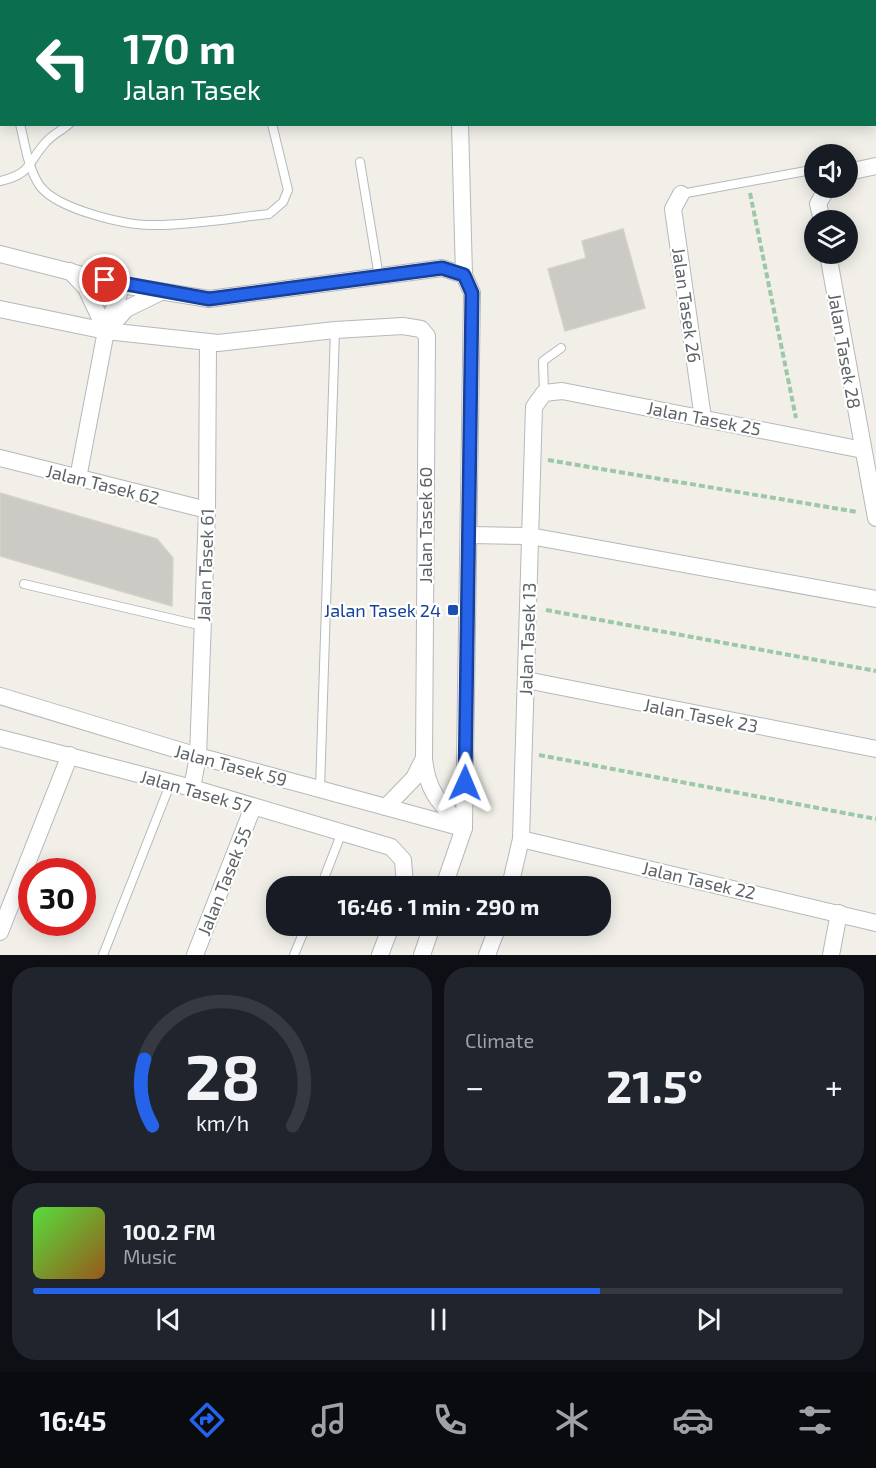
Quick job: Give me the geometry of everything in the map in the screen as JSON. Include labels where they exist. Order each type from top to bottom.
[{"type":"street","points":[[447,876],[464,828],[470,535],[472,293],[464,275],[460,126]]},
{"type":"street","points":[[858,170],[876,166]]},
{"type":"street","name":"Jalan Tasek 26","points":[[681,194],[674,208],[703,418]]},
{"type":"street","points":[[0,254],[122,285],[209,299],[442,268],[464,275]]},
{"type":"street","name":"Jalan Tasek 28","points":[[830,264],[876,517]]},
{"type":"street","points":[[70,271],[86,288],[106,331]]},
{"type":"street","points":[[78,478],[106,331],[122,285]]},
{"type":"street","points":[[106,331],[126,309],[162,292]]},
{"type":"street","points":[[0,309],[106,331],[218,343],[335,330]]},
{"type":"street","name":"Jalan Tasek 60","points":[[335,330],[403,326],[421,329],[427,336],[424,758],[426,778],[435,799],[464,828]]},
{"type":"street","name":"Jalan Tasek 61","points":[[192,788],[198,756],[203,626],[207,510],[208,342]]},
{"type":"street","name":"Jalan Tasek 25","points":[[544,393],[562,391],[863,450]]},
{"type":"street","name":"Jalan Tasek 13","points":[[512,876],[521,839],[534,407],[544,393]]},
{"type":"street","name":"Jalan Tasek 62","points":[[0,458],[207,510]]},
{"type":"street","points":[[470,535],[530,536],[876,599]]},
{"type":"street","name":"Jalan Tasek 23","points":[[526,680],[876,749]]},
{"type":"street","name":"Jalan Tasek 59","points":[[0,696],[198,756],[464,828]]},
{"type":"street","name":"Jalan Tasek 57","points":[[0,738],[171,782],[391,847],[403,860],[404,876]]},
{"type":"street","points":[[0,932],[70,756]]},
{"type":"street","points":[[386,807],[414,778],[424,758]]},
{"type":"street","name":"Jalan Tasek 55","points":[[195,955],[253,807]]},
{"type":"street","name":"Jalan Tasek 22","points":[[521,839],[876,923]]},
{"type":"street","points":[[831,955],[839,913]]},
{"type":"street","points":[[380,955],[387,936]]},
{"type":"street","points":[[422,955],[429,936]]},
{"type":"street","points":[[487,955],[494,936]]},
{"type":"lane","points":[[21,126],[31,166],[40,186],[77,211],[153,226],[269,214],[283,202],[288,189],[272,126]]},
{"type":"lane","points":[[0,181],[13,178],[31,166],[46,141],[66,126]]},
{"type":"lane","points":[[360,162],[379,277]]},
{"type":"lane","points":[[681,194],[804,171]]},
{"type":"lane","points":[[320,789],[335,330]]},
{"type":"lane","points":[[544,393],[543,361],[561,348]]},
{"type":"lane","points":[[24,584],[203,626]]},
{"type":"lane","points":[[103,955],[171,782]]},
{"type":"lane","points":[[325,876],[342,832]]},
{"type":"lane","points":[[294,955],[302,936]]},
{"type":"path","points":[[748,181],[800,437]]},
{"type":"path","points":[[532,458],[876,517]]},
{"type":"path","points":[[528,606],[876,671]]},
{"type":"path","points":[[524,752],[876,819]]},
{"type":"building","points":[[623,229],[645,308],[565,331],[548,269],[586,258],[582,241]]},
{"type":"building","points":[[0,493],[157,539],[173,558],[172,606],[0,556]]},
{"type":"place","name":"Jalan Tasek 24","points":[[453,610]]},
{"type":"route","points":[[105,280],[122,285],[209,299],[442,268],[464,275],[472,293],[465,783]]}]
